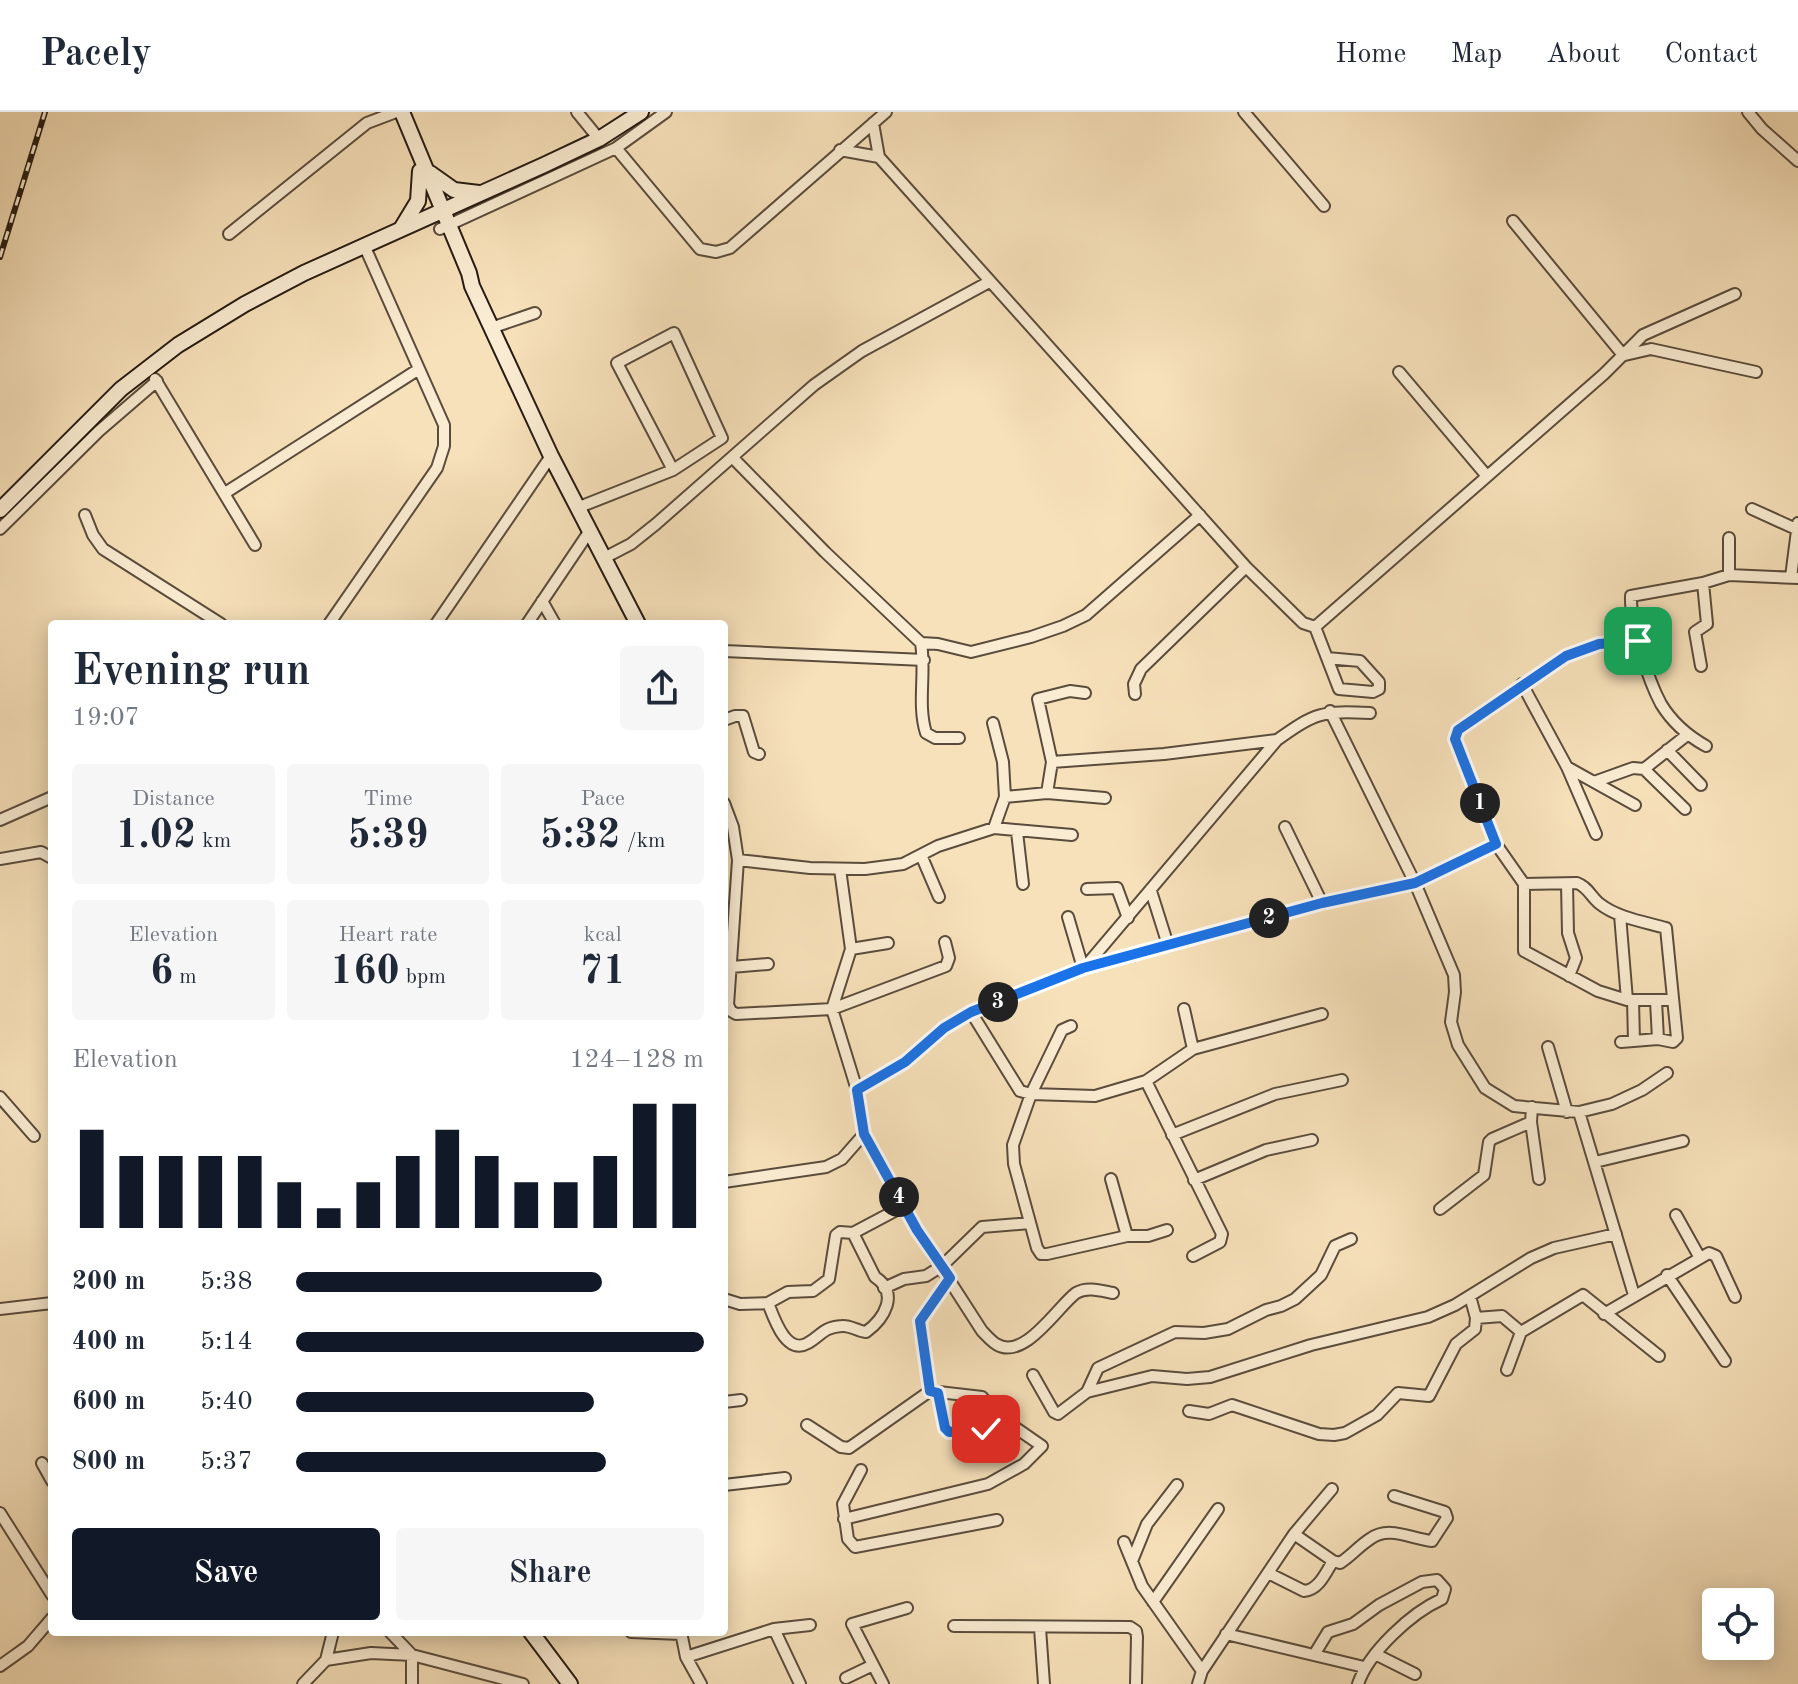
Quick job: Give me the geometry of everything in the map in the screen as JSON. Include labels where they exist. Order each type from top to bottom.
[{"type":"main road","points":[[399,112],[461,275],[472,286],[551,456],[636,620]]},
{"type":"main road","points":[[0,510],[94,426],[148,367],[245,304],[401,229],[441,220],[480,194],[599,139],[641,112]]},
{"type":"main road","points":[[422,167],[454,190],[480,194]]},
{"type":"main road","points":[[401,229],[418,201],[422,167]]},
{"type":"main road","points":[[534,1636],[570,1684]]},
{"type":"street","points":[[229,234],[367,123],[399,112]]},
{"type":"street","points":[[577,112],[599,139]]},
{"type":"street","points":[[441,220],[616,148],[666,112]]},
{"type":"street","points":[[616,148],[700,249],[716,252],[730,248],[886,112]]},
{"type":"street","points":[[1244,112],[1324,206]]},
{"type":"street","points":[[1748,112],[1798,161]]},
{"type":"street","points":[[873,123],[879,157],[1246,567],[1303,623],[1315,627]]},
{"type":"street","points":[[840,150],[879,157]]},
{"type":"street","points":[[1513,221],[1623,355]]},
{"type":"street","points":[[332,620],[437,468],[444,446],[444,425],[364,245]]},
{"type":"street","points":[[604,558],[631,544],[656,524],[814,385],[862,351],[989,282]]},
{"type":"street","points":[[1315,627],[1643,335],[1735,294]]},
{"type":"street","points":[[491,328],[535,313]]},
{"type":"street","points":[[577,508],[673,470],[722,438],[674,333],[617,363],[673,470]]},
{"type":"street","points":[[1623,355],[1651,349],[1756,372]]},
{"type":"street","points":[[148,367],[255,545]]},
{"type":"street","points":[[225,493],[419,369]]},
{"type":"street","points":[[1399,372],[1486,475]]},
{"type":"street","points":[[0,529],[94,426],[157,381]]},
{"type":"street","points":[[439,620],[551,456]]},
{"type":"street","points":[[733,458],[825,552],[921,643],[924,660],[922,719],[926,733],[935,738],[959,738]]},
{"type":"street","points":[[1706,746],[1687,735],[1661,704],[1638,641],[1631,596],[1729,575],[1794,578],[1797,526],[1752,509]]},
{"type":"street","points":[[85,515],[97,544],[103,549],[215,620]]},
{"type":"street","points":[[921,643],[971,652],[1063,626],[1096,606],[1200,515]]},
{"type":"street","points":[[530,620],[589,532]]},
{"type":"street","points":[[1729,538],[1729,575]]},
{"type":"street","points":[[1135,694],[1134,684],[1141,669],[1246,567]]},
{"type":"street","points":[[1701,666],[1695,632],[1707,624],[1703,583]]},
{"type":"street","points":[[542,601],[553,620]]},
{"type":"street","points":[[1315,627],[1327,658],[1339,689],[1373,692],[1379,689],[1379,682],[1360,661],[1327,658]]},
{"type":"street","points":[[1638,641],[1599,644],[1566,656],[1455,734],[1496,844],[1524,884],[1524,951],[1598,991],[1630,1000],[1673,1000]]},
{"type":"street","points":[[728,651],[924,660]]},
{"type":"street","points":[[1522,684],[1567,767],[1596,834]]},
{"type":"street","points":[[1047,793],[1052,762],[1038,699],[1070,691],[1085,693]]},
{"type":"street","points":[[1330,711],[1415,883],[1454,975],[1451,1022],[1458,1045],[1485,1088],[1514,1106],[1579,1112],[1612,1104],[1642,1090],[1667,1073]]},
{"type":"street","points":[[1083,968],[1277,740],[1305,720],[1330,711],[1370,713]]},
{"type":"street","points":[[728,719],[743,716],[751,746],[759,754]]},
{"type":"street","points":[[993,723],[1003,762],[1005,797],[994,828]]},
{"type":"street","points":[[1644,769],[1687,735]]},
{"type":"street","points":[[1052,762],[1164,754],[1277,740]]},
{"type":"street","points":[[1667,750],[1701,785]]},
{"type":"street","points":[[1567,767],[1635,805]]},
{"type":"street","points":[[1594,782],[1633,768],[1644,769],[1685,809]]},
{"type":"street","points":[[1005,797],[1047,793],[1105,798]]},
{"type":"street","points":[[0,820],[48,799]]},
{"type":"street","points":[[728,814],[738,860],[728,1005],[736,1014],[832,1009],[946,966],[949,958],[945,942]]},
{"type":"street","points":[[1285,827],[1322,903]]},
{"type":"street","points":[[738,860],[810,868],[865,869],[903,864],[938,846],[994,828],[1072,835]]},
{"type":"street","points":[[1017,832],[1023,884]]},
{"type":"street","points":[[857,1090],[905,1062],[944,1028],[971,1012],[1083,968],[1322,903],[1415,883],[1496,844]]},
{"type":"street","points":[[0,859],[41,852],[48,856]]},
{"type":"street","points":[[921,855],[939,897]]},
{"type":"street","points":[[840,869],[851,949],[832,1009],[857,1090],[864,1134],[904,1206],[982,1331],[997,1345],[1016,1345],[1038,1332],[1077,1293],[1087,1289],[1113,1293]]},
{"type":"street","points":[[1524,884],[1583,885],[1600,904],[1620,915],[1666,928],[1677,1038],[1673,1042],[1658,1039],[1621,1042]]},
{"type":"street","points":[[1567,884],[1568,933],[1576,958],[1569,976]]},
{"type":"street","points":[[1087,889],[1117,888],[1128,918]]},
{"type":"street","points":[[1151,891],[1168,945]]},
{"type":"street","points":[[1620,915],[1634,1041]]},
{"type":"street","points":[[1068,917],[1083,968]]},
{"type":"street","points":[[851,949],[888,943]]},
{"type":"street","points":[[731,967],[768,964]]},
{"type":"street","points":[[1656,1001],[1658,1039]]},
{"type":"street","points":[[1184,1009],[1193,1049]]},
{"type":"street","points":[[971,1012],[1017,1089],[1031,1094],[1095,1096],[1146,1081],[1193,1049],[1322,1014]]},
{"type":"street","points":[[1071,1026],[1062,1030],[1031,1094],[1013,1145],[1014,1164],[1041,1254],[1167,1230]]},
{"type":"street","points":[[1548,1047],[1567,1112]]},
{"type":"street","points":[[1172,1135],[1275,1094],[1342,1080]]},
{"type":"street","points":[[1146,1081],[1222,1238],[1193,1256]]},
{"type":"street","points":[[0,1097],[34,1136]]},
{"type":"street","points":[[1532,1107],[1531,1122],[1539,1179]]},
{"type":"street","points":[[1579,1112],[1634,1295]]},
{"type":"street","points":[[1440,1209],[1484,1175],[1492,1139],[1531,1122]]},
{"type":"street","points":[[728,1181],[826,1167],[842,1159],[864,1134]]},
{"type":"street","points":[[1194,1180],[1266,1150],[1312,1140]]},
{"type":"street","points":[[1595,1162],[1683,1141]]},
{"type":"street","points":[[1111,1179],[1127,1236]]},
{"type":"street","points":[[728,1300],[740,1304],[768,1303],[788,1292],[813,1291],[821,1287],[832,1272],[836,1235],[840,1232],[853,1233],[904,1206]]},
{"type":"street","points":[[1676,1215],[1700,1258]]},
{"type":"street","points":[[884,1288],[904,1279],[926,1276],[942,1266],[982,1227],[1030,1223]]},
{"type":"street","points":[[768,1303],[776,1327],[798,1346],[810,1343],[823,1331],[842,1326],[866,1332],[885,1315],[887,1302],[881,1281],[875,1277],[853,1233]]},
{"type":"street","points":[[1033,1375],[1058,1414],[1087,1392],[1152,1376],[1210,1377],[1311,1345],[1428,1317],[1543,1253],[1616,1234]]},
{"type":"street","points":[[1087,1392],[1098,1368],[1146,1344],[1175,1332],[1204,1333],[1228,1329],[1295,1299],[1321,1275],[1335,1246],[1351,1239]]},
{"type":"street","points":[[1604,1314],[1709,1253],[1716,1256],[1735,1297]]},
{"type":"street","points":[[1667,1275],[1725,1361]]},
{"type":"street","points":[[950,1278],[920,1321],[934,1392],[945,1428],[949,1432],[986,1429],[997,1415]]},
{"type":"street","points":[[1507,1370],[1521,1332],[1580,1295],[1587,1297],[1659,1356]]},
{"type":"street","points":[[1189,1411],[1209,1414],[1232,1405],[1319,1434],[1345,1433],[1377,1415],[1398,1393],[1429,1396],[1456,1344],[1475,1329],[1476,1318],[1470,1296]]},
{"type":"street","points":[[0,1309],[48,1303]]},
{"type":"street","points":[[1476,1318],[1502,1316],[1521,1332]]},
{"type":"street","points":[[807,1425],[841,1447],[849,1448],[934,1392],[982,1397],[997,1415],[1040,1443],[1041,1450],[1024,1464],[988,1484],[844,1519]]},
{"type":"street","points":[[728,1402],[741,1400]]},
{"type":"street","points":[[42,1463],[48,1474]]},
{"type":"street","points":[[861,1470],[843,1504],[848,1539],[855,1547],[997,1520]]},
{"type":"street","points":[[728,1485],[785,1478]]},
{"type":"street","points":[[1132,1561],[1147,1524],[1177,1485]]},
{"type":"street","points":[[1198,1684],[1202,1671],[1294,1534],[1332,1489]]},
{"type":"street","points":[[1294,1534],[1340,1563],[1372,1537],[1382,1533],[1392,1532],[1428,1541],[1436,1538],[1447,1518],[1445,1512],[1394,1496]]},
{"type":"street","points":[[1153,1602],[1218,1509]]},
{"type":"street","points":[[0,1513],[48,1589]]},
{"type":"street","points":[[1124,1542],[1142,1586],[1202,1671]]},
{"type":"street","points":[[1268,1573],[1310,1591],[1333,1561]]},
{"type":"street","points":[[1314,1655],[1328,1632],[1353,1624],[1379,1605],[1422,1582],[1437,1580],[1442,1583],[1445,1589],[1442,1599],[1422,1608],[1375,1654],[1364,1667],[1358,1684]]},
{"type":"street","points":[[883,1684],[852,1624],[907,1608]]},
{"type":"street","points":[[0,1666],[28,1646],[48,1623]]},
{"type":"street","points":[[686,1657],[774,1629],[810,1625]]},
{"type":"street","points":[[954,1626],[1130,1627],[1136,1631],[1137,1637],[1136,1684]]},
{"type":"street","points":[[1040,1628],[1044,1684]]},
{"type":"street","points":[[774,1629],[800,1684]]},
{"type":"street","points":[[1226,1634],[1364,1667]]},
{"type":"street","points":[[303,1684],[326,1660],[332,1636]]},
{"type":"street","points":[[394,1636],[412,1655],[412,1684]]},
{"type":"street","points":[[682,1636],[686,1657],[701,1684]]},
{"type":"street","points":[[326,1660],[371,1653],[412,1655],[517,1683]]},
{"type":"street","points":[[1375,1654],[1415,1674]]},
{"type":"street","points":[[846,1678],[871,1666]]},
{"type":"railway","points":[[0,257],[45,112]]},
{"type":"route","points":[[986,1429],[949,1432],[945,1428],[938,1393],[930,1391],[920,1321],[950,1278],[917,1230],[864,1134],[857,1090],[905,1062],[944,1028],[971,1012],[1083,968],[1322,903],[1415,883],[1496,844],[1455,734],[1566,656],[1599,644],[1638,641]]}]
